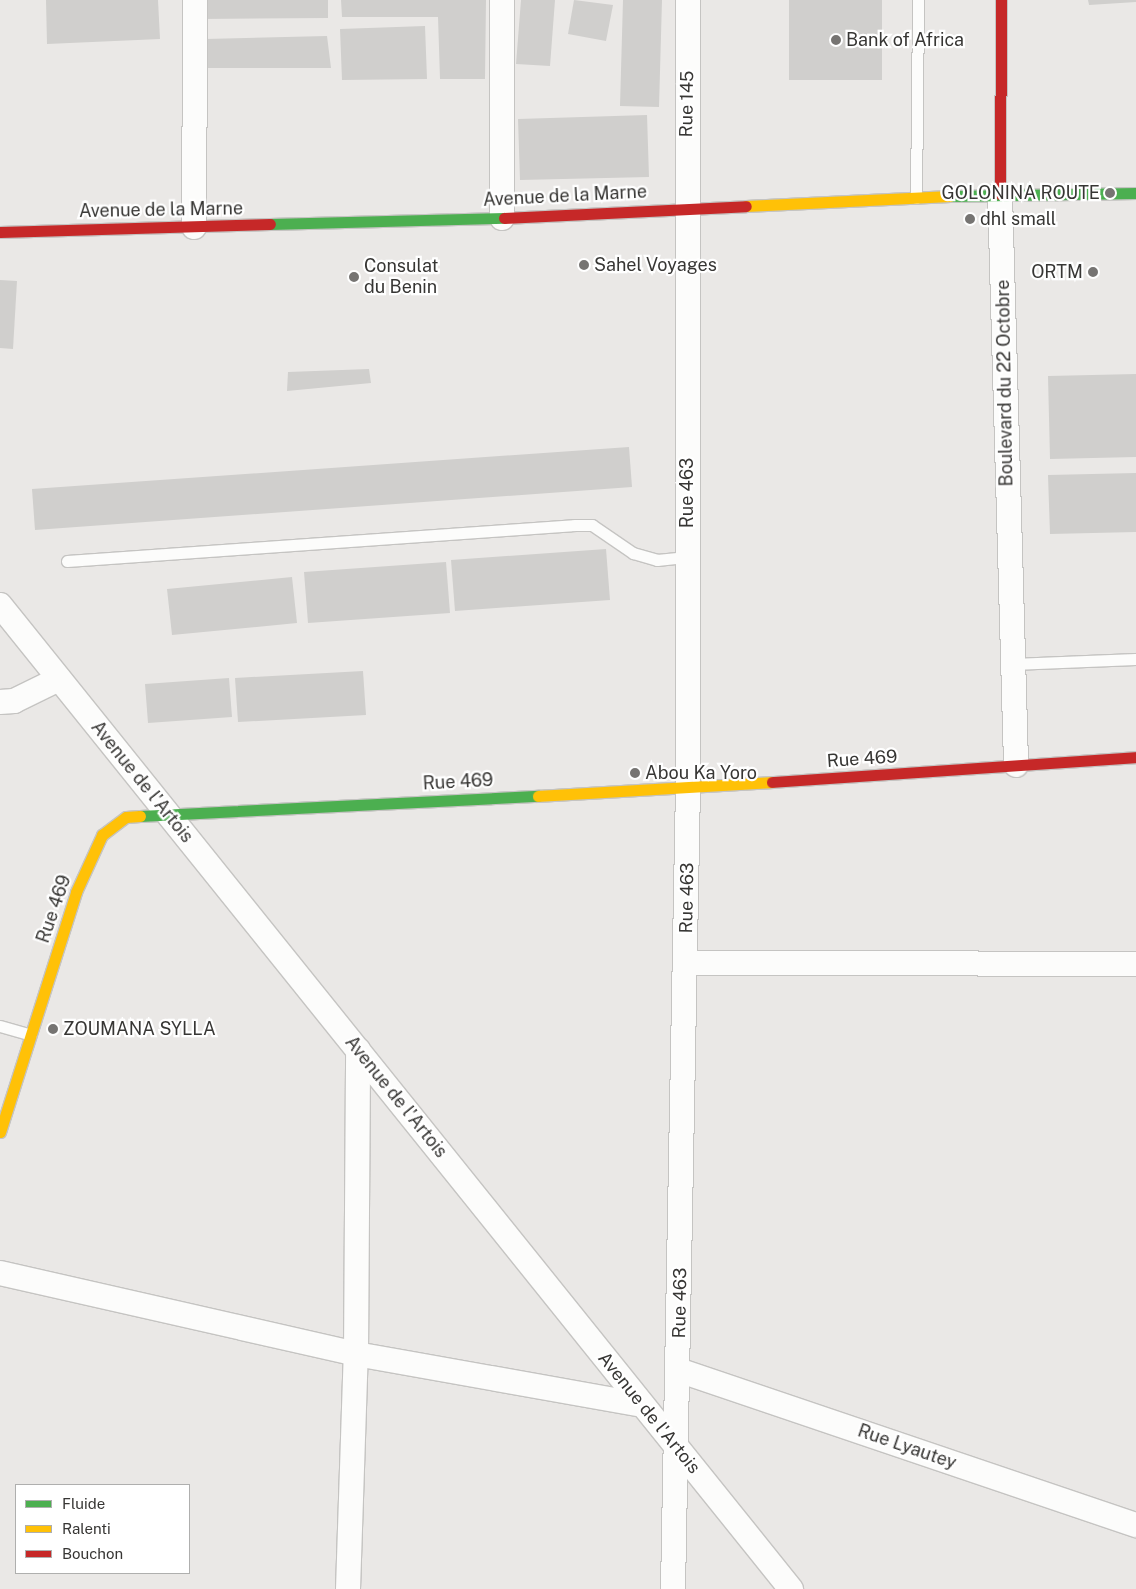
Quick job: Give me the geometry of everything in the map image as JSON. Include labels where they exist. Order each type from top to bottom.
[{"type":"street","points":[[194,227],[195,0]]},
{"type":"street","points":[[502,0],[502,218]]},
{"type":"street","name":"Rue 145","points":[[685,207],[688,0]]},
{"type":"street","name":"Boulevard du 22 Octobre","points":[[1001,0],[1000,194],[1016,765]]},
{"type":"street","name":"Avenue de la Marne","points":[[0,232],[502,218],[685,207],[916,199],[1000,194],[1135,192]]},
{"type":"street","name":"Rue 463","points":[[673,1589],[687,963],[685,207]]},
{"type":"street","name":"Avenue de l'Artois","points":[[0,605],[791,1589]]},
{"type":"street","points":[[0,702],[14,701],[59,679]]},
{"type":"street","name":"Rue 469","points":[[0,1132],[76,892],[102,835],[126,817],[167,813],[688,788],[1136,757]]},
{"type":"street","points":[[687,963],[1136,964]]},
{"type":"street","points":[[348,1589],[356,1354],[358,1050]]},
{"type":"street","points":[[0,1273],[356,1354],[643,1405]]},
{"type":"street","name":"Rue Lyautey","points":[[678,1370],[1136,1525]]},
{"type":"lane","points":[[916,199],[918,0]]},
{"type":"lane","points":[[67,562],[576,525],[592,525],[633,553],[657,560],[687,557]]},
{"type":"lane","points":[[1012,664],[1136,659]]},
{"type":"lane","points":[[0,1026],[31,1035]]},
{"type":"building","points":[[46,0],[158,0],[160,39],[47,44]]},
{"type":"building","points":[[200,0],[328,0],[328,18],[200,19]]},
{"type":"building","points":[[341,0],[486,0],[485,79],[440,79],[438,17],[342,17]]},
{"type":"building","points":[[521,0],[555,0],[550,66],[516,64]]},
{"type":"building","points":[[574,0],[613,5],[606,41],[568,34]]},
{"type":"building","points":[[623,0],[662,0],[659,107],[620,106]]},
{"type":"building","name":"Bank of Africa","points":[[789,0],[882,0],[882,80],[789,80]]},
{"type":"building","points":[[1088,0],[1136,0],[1136,2],[1089,5]]},
{"type":"building","points":[[425,26],[427,79],[342,80],[340,29]]},
{"type":"building","points":[[327,36],[331,68],[205,68],[205,39]]},
{"type":"building","points":[[647,115],[649,177],[520,180],[518,119]]},
{"type":"building","points":[[0,280],[17,281],[13,349],[0,348]]},
{"type":"building","points":[[369,369],[371,383],[287,391],[288,372]]},
{"type":"building","points":[[1136,374],[1136,457],[1050,459],[1048,376]]},
{"type":"building","points":[[629,447],[632,487],[35,530],[32,489]]},
{"type":"building","points":[[1136,473],[1136,532],[1050,534],[1048,475]]},
{"type":"building","points":[[606,549],[610,600],[455,611],[451,560]]},
{"type":"building","points":[[446,562],[450,613],[308,623],[304,572]]},
{"type":"building","points":[[292,577],[297,623],[172,635],[167,589]]},
{"type":"building","points":[[363,671],[366,715],[238,722],[235,678]]},
{"type":"building","points":[[229,678],[232,717],[148,723],[145,684]]},
{"type":"traffic: fast","points":[[950,196],[1136,193]]},
{"type":"traffic: fast","points":[[270,224],[504,218]]},
{"type":"traffic: fast","points":[[140,816],[538,796]]},
{"type":"traffic: slow","points":[[746,206],[950,196]]},
{"type":"traffic: slow","points":[[538,796],[772,782]]},
{"type":"traffic: slow","points":[[0,1132],[76,892],[102,835],[126,817],[140,816]]},
{"type":"traffic: jam","points":[[1000,194],[1001,0]]},
{"type":"traffic: jam","points":[[504,218],[746,206]]},
{"type":"traffic: jam","points":[[0,232],[270,224]]},
{"type":"traffic: jam","points":[[772,782],[1136,757]]},
{"type":"place","name":"Bank of Africa","points":[[836,40]]},
{"type":"place","name":"GOLONINA ROUTE","points":[[1110,193]]},
{"type":"place","name":"dhl small","points":[[970,219]]},
{"type":"place","name":"Sahel Voyages","points":[[584,265]]},
{"type":"place","name":"ORTM","points":[[1093,272]]},
{"type":"place","name":"Consulat du Benin","points":[[354,277]]},
{"type":"place","name":"Abou Ka Yoro","points":[[635,773]]},
{"type":"place","name":"ZOUMANA SYLLA","points":[[53,1029]]}]
